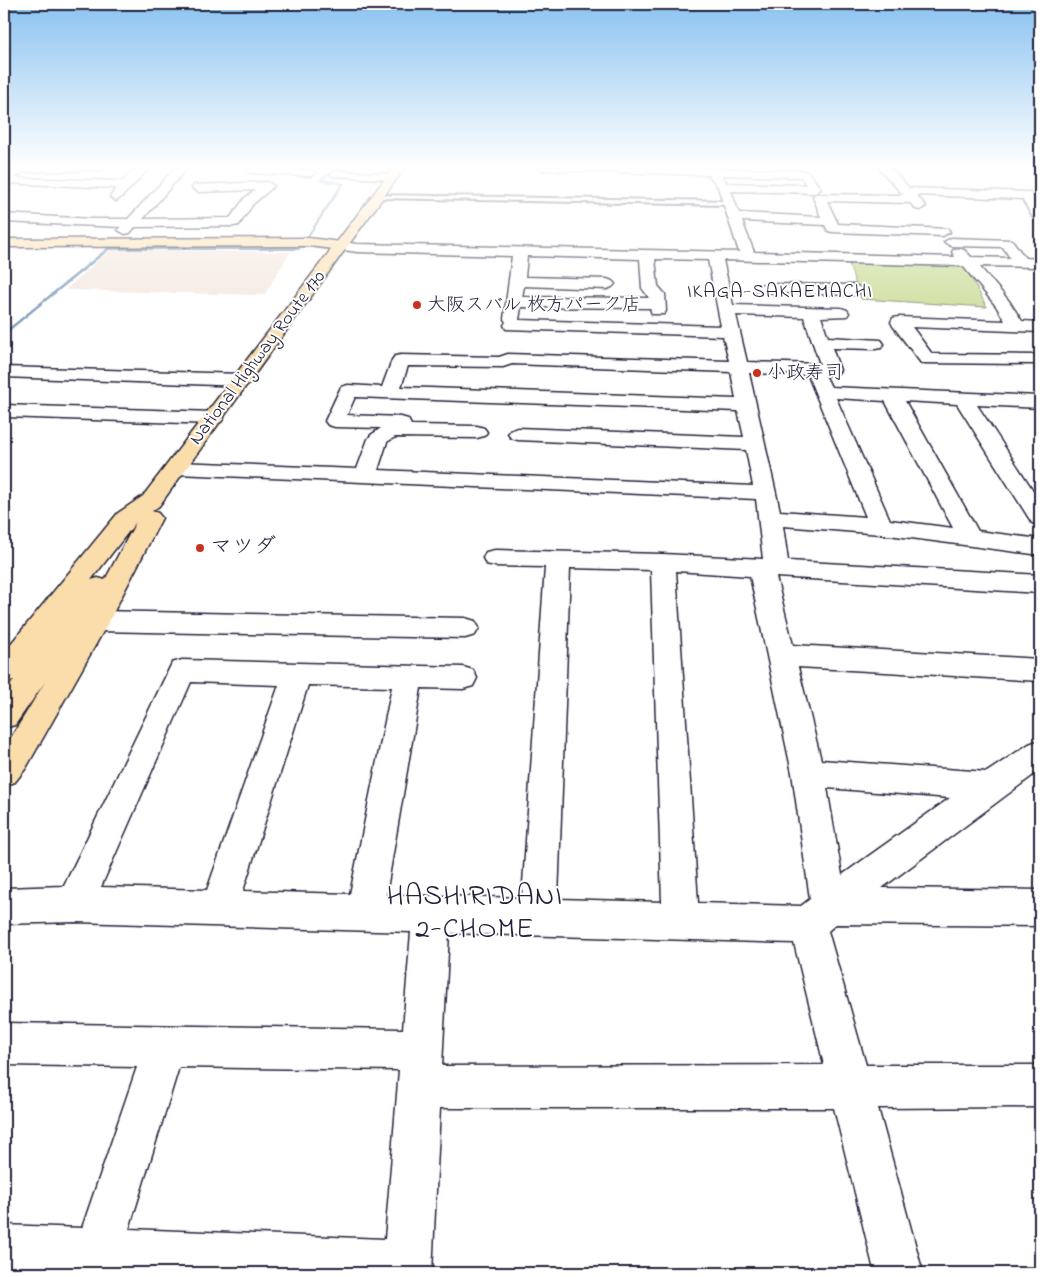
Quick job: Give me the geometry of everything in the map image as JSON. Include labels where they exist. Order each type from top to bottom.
[{"type":"main road","name":"National Highway Route 170","points":[[4,716],[63,636],[151,509],[177,468],[242,380],[349,247],[361,227]]},
{"type":"main road","points":[[4,243],[308,242],[349,247]]},
{"type":"main road","name":"National Highway Route 170","points":[[4,672],[126,518],[151,509]]},
{"type":"main road","points":[[4,772],[96,621],[151,509]]},
{"type":"main road","points":[[4,698],[42,652],[63,636]]},
{"type":"street","points":[[114,242],[128,227]]},
{"type":"street","points":[[739,227],[748,257]]},
{"type":"street","points":[[832,227],[1007,242],[1020,262]]},
{"type":"street","points":[[938,227],[1003,304],[1008,325],[1038,362]]},
{"type":"street","points":[[349,247],[793,258],[970,267],[1040,273]]},
{"type":"street","points":[[390,392],[401,360],[504,362],[512,325],[520,251]]},
{"type":"street","points":[[514,302],[658,307],[657,294],[650,288],[647,255]]},
{"type":"street","points":[[715,256],[756,444],[770,518],[769,568],[782,655],[808,773],[818,916],[850,1086],[899,1272],[897,1273]]},
{"type":"street","points":[[793,258],[805,284]]},
{"type":"street","points":[[970,267],[1020,262],[1040,263]]},
{"type":"street","points":[[777,278],[805,284],[854,290]]},
{"type":"street","points":[[764,289],[841,279]]},
{"type":"street","points":[[517,281],[607,284]]},
{"type":"street","points":[[726,310],[841,313]]},
{"type":"street","points":[[506,349],[739,367],[831,370],[812,312]]},
{"type":"street","points":[[1038,362],[927,359],[899,322],[1040,327]]},
{"type":"street","points":[[512,325],[731,331]]},
{"type":"street","points":[[424,361],[431,342]]},
{"type":"street","points":[[821,342],[875,344]]},
{"type":"street","points":[[814,370],[881,526]]},
{"type":"street","points":[[4,372],[242,380]]},
{"type":"street","points":[[399,431],[401,423],[335,421],[348,391],[747,405]]},
{"type":"street","points":[[825,392],[1040,402]]},
{"type":"street","points":[[892,395],[970,538]]},
{"type":"street","points":[[552,436],[555,398]]},
{"type":"street","points":[[964,398],[1040,518]]},
{"type":"street","points":[[4,411],[214,418]]},
{"type":"street","points":[[365,476],[378,439],[391,431],[476,432]]},
{"type":"street","points":[[518,434],[756,444]]},
{"type":"street","points":[[177,468],[766,493]]},
{"type":"street","points":[[770,518],[881,526],[1040,546]]},
{"type":"street","points":[[495,558],[663,562],[1040,584]]},
{"type":"street","points":[[539,917],[558,560]]},
{"type":"street","points":[[663,562],[681,921]]},
{"type":"street","points":[[96,621],[465,628]]},
{"type":"street","points":[[782,655],[1040,670]]},
{"type":"street","points":[[75,904],[182,671],[463,678]]},
{"type":"street","points":[[219,908],[297,674]]},
{"type":"street","points":[[365,912],[408,677]]},
{"type":"street","points":[[818,916],[1040,753]]},
{"type":"street","points":[[808,773],[993,787]]},
{"type":"street","points":[[4,906],[75,904],[681,921],[1040,908]]},
{"type":"street","points":[[4,1249],[94,1263],[408,1269],[431,914]]},
{"type":"street","points":[[4,1044],[165,1047],[421,1068],[850,1086],[1040,1086]]},
{"type":"street","points":[[94,1263],[165,1047]]},
{"type":"shaded area","points":[[110,250],[290,252],[264,295],[65,290]]},
{"type":"green space","points":[[848,262],[964,265],[987,307],[861,299]]},
{"type":"waterway","points":[[308,235],[314,227]]},
{"type":"waterway","points":[[4,334],[108,249],[299,249]]},
{"type":"place","name":"大阪スバル 枚方パーク店","points":[[417,305]]},
{"type":"place","name":"小政寿司","points":[[757,373]]},
{"type":"place","name":"マツダ","points":[[200,548]]},
{"type":"district","name":"IKAGA-SAKAEMACHI","points":[[780,292]]},
{"type":"district","name":"HASHIRIDANI 2-CHOME","points":[[475,914]]}]
